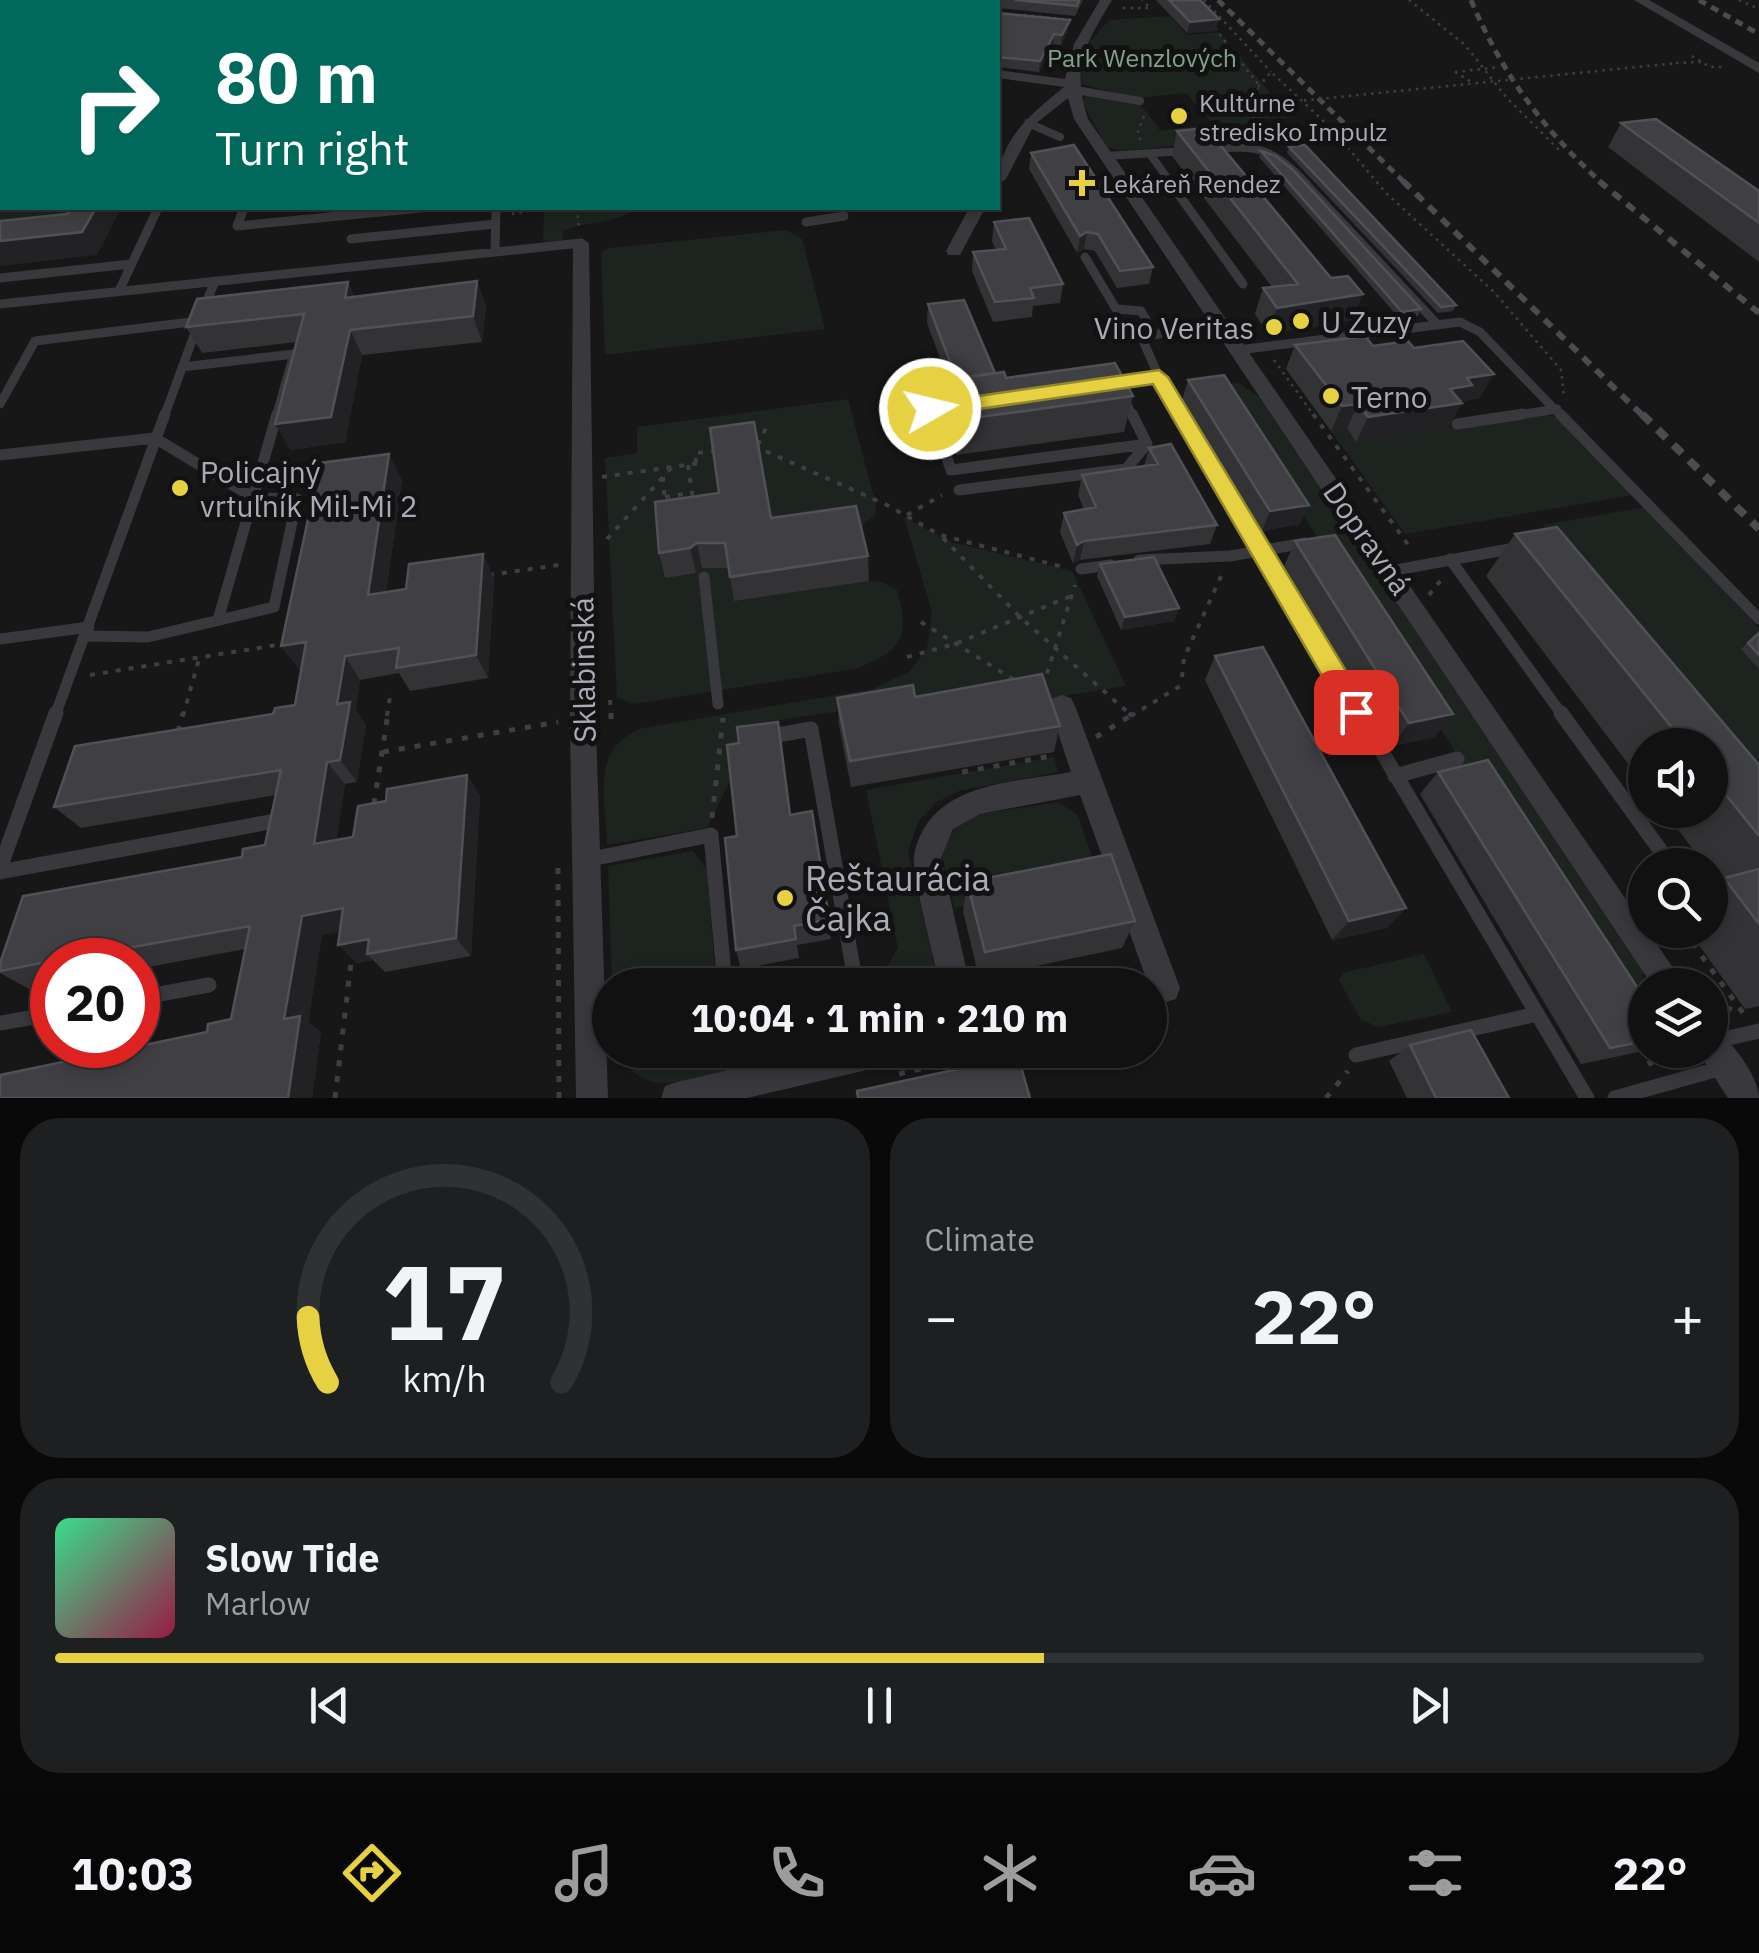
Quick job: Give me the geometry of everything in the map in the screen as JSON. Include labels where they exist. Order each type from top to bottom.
[{"type":"street","points":[[1640,0],[1759,69]]},
{"type":"street","points":[[1000,175],[1028,123],[1070,87],[1084,23],[1105,2]]},
{"type":"street","points":[[1000,74],[1070,87]]},
{"type":"street","name":"Dopravná","points":[[1070,87],[1081,119],[1220,324],[1249,349],[1391,571],[1659,968]]},
{"type":"street","points":[[954,251],[976,210]]},
{"type":"street","name":"Sklabinská","points":[[581,243],[592,1098]]},
{"type":"street","points":[[1051,701],[1088,781],[1157,968]]},
{"type":"street","points":[[951,968],[927,858],[943,820],[975,802],[1088,781]]},
{"type":"street","points":[[677,1098],[802,1068]]},
{"type":"street","points":[[1727,1068],[1747,1098]]},
{"type":"lane","points":[[1070,87],[1143,105]]},
{"type":"lane","points":[[1028,123],[1060,137]]},
{"type":"lane","points":[[1106,156],[1236,146],[1268,149],[1289,163],[1438,325]]},
{"type":"lane","points":[[1146,154],[1243,284]]},
{"type":"lane","points":[[119,291],[157,210]]},
{"type":"lane","points":[[243,210],[238,226],[402,210]]},
{"type":"lane","points":[[351,239],[496,216],[495,252]]},
{"type":"lane","points":[[806,222],[844,216]]},
{"type":"lane","points":[[0,304],[581,243]]},
{"type":"lane","points":[[1084,256],[1116,309],[1141,311],[1154,333]]},
{"type":"lane","points":[[0,278],[132,264]]},
{"type":"lane","points":[[0,870],[155,438],[216,281]]},
{"type":"lane","points":[[0,404],[35,341],[199,321]]},
{"type":"lane","points":[[1249,349],[1460,322],[1491,340],[1759,619]]},
{"type":"lane","points":[[1220,324],[1154,333],[1146,336],[1144,342],[1159,377],[1260,551],[1587,1098]]},
{"type":"lane","points":[[182,367],[294,354],[218,620]]},
{"type":"lane","points":[[916,364],[950,470],[1147,444]]},
{"type":"lane","points":[[1097,386],[1159,377]]},
{"type":"lane","points":[[1116,383],[1147,444]]},
{"type":"lane","points":[[930,409],[966,404]]},
{"type":"lane","points":[[1457,424],[1557,410]]},
{"type":"lane","points":[[0,454],[155,438],[254,498],[298,499],[274,607],[148,637],[87,631],[0,639]]},
{"type":"lane","points":[[99,456],[119,442]]},
{"type":"lane","points":[[959,490],[1126,469],[1147,444]]},
{"type":"lane","points":[[1081,570],[1152,558],[1230,556],[1314,541]]},
{"type":"lane","points":[[1391,571],[1536,544]]},
{"type":"lane","points":[[1450,559],[1660,848]]},
{"type":"lane","points":[[704,578],[721,704]]},
{"type":"lane","points":[[752,739],[811,729],[853,968]]},
{"type":"lane","points":[[1395,776],[1457,759]]},
{"type":"lane","points":[[0,870],[275,821]]},
{"type":"lane","points":[[586,860],[710,835],[723,968]]},
{"type":"lane","points":[[160,994],[210,985]]},
{"type":"lane","points":[[1356,1057],[1537,1014]]},
{"type":"lane","points":[[0,1023],[30,1018]]},
{"type":"lane","points":[[1728,1045],[1759,1031]]},
{"type":"lane","points":[[734,1068],[735,1084]]},
{"type":"lane","points":[[1615,1098],[1664,1084],[1689,1068]]},
{"type":"path","points":[[1105,2],[1150,8],[1142,0]]},
{"type":"path","points":[[1204,0],[1271,72],[1332,129],[1386,193],[1494,292],[1562,370],[1566,388],[1557,410]]},
{"type":"path","points":[[1409,0],[1444,24],[1562,153]]},
{"type":"path","points":[[1739,0],[1759,9]]},
{"type":"path","points":[[1014,14],[1084,23]]},
{"type":"path","points":[[1208,20],[1258,87]]},
{"type":"path","points":[[1692,56],[1710,66]]},
{"type":"path","points":[[1264,106],[1702,62]]},
{"type":"path","points":[[1474,83],[1455,72],[1500,67]]},
{"type":"path","points":[[1236,146],[1234,142],[1252,118],[1269,115],[1257,99],[1258,87],[1271,72]]},
{"type":"path","points":[[1252,118],[1248,108],[1251,100],[1257,99]]},
{"type":"path","points":[[1143,105],[1138,132],[1146,154]]},
{"type":"path","points":[[496,216],[534,210]]},
{"type":"path","points":[[577,210],[581,243]]},
{"type":"path","points":[[1249,349],[1281,367],[1410,547]]},
{"type":"path","points":[[758,445],[766,428]]},
{"type":"path","points":[[742,447],[758,445],[907,514],[940,535],[1055,650],[1132,716]]},
{"type":"path","points":[[602,477],[698,463],[695,453],[726,449]]},
{"type":"path","points":[[688,465],[694,508]]},
{"type":"path","points":[[604,543],[672,467]]},
{"type":"path","points":[[663,477],[667,515]]},
{"type":"path","points":[[907,514],[936,496],[959,490]]},
{"type":"path","points":[[665,497],[692,493]]},
{"type":"path","points":[[940,535],[999,553],[1081,570],[1055,650],[1051,701]]},
{"type":"path","points":[[1182,677],[1184,658],[1230,556]]},
{"type":"path","points":[[489,575],[558,565]]},
{"type":"path","points":[[907,657],[955,644],[1073,596]]},
{"type":"path","points":[[921,622],[1023,685]]},
{"type":"path","points":[[70,678],[288,644]]},
{"type":"path","points":[[178,732],[200,658]]},
{"type":"path","points":[[373,812],[390,690]]},
{"type":"path","points":[[710,835],[721,704]]},
{"type":"path","points":[[383,752],[558,722]]},
{"type":"path","points":[[558,860],[559,1098]]},
{"type":"path","points":[[1696,948],[1743,1013]]},
{"type":"path","points":[[335,1098],[353,951]]},
{"type":"path","points":[[1728,1008],[1743,1013],[1759,1009]]},
{"type":"path","points":[[1326,1098],[1356,1057]]},
{"type":"path","points":[[1654,1068],[1664,1084]]},
{"type":"green space","name":"Park Wenzlových","points":[[1170,16],[1187,35],[1219,32],[1291,118],[1254,119],[1271,143],[1228,142],[1186,93],[1137,98],[1080,84],[1088,44],[1109,20]]},
{"type":"green space","points":[[1087,95],[1139,103],[1160,129],[1157,131],[1200,126],[1213,143],[1120,151],[1106,146],[1081,100]]},
{"type":"green space","points":[[0,210],[93,210],[0,242]]},
{"type":"green space","points":[[544,210],[634,210],[564,230],[562,241],[543,242]]},
{"type":"green space","points":[[786,230],[802,239],[825,329],[605,355],[601,253],[609,248]]},
{"type":"green space","points":[[1239,383],[1259,397],[1642,968],[1628,968],[1628,1021],[1224,392],[1223,385]]},
{"type":"green space","points":[[848,399],[876,505],[875,515],[856,531],[869,581],[883,582],[897,590],[903,620],[898,641],[882,657],[854,669],[634,704],[617,698],[605,458],[637,453],[637,427]]},
{"type":"green space","points":[[1543,414],[1562,419],[1634,495],[1405,534],[1331,431],[1347,428],[1357,441]]},
{"type":"green space","points":[[1646,507],[1759,628],[1759,794],[1728,756],[1728,728],[1706,728],[1542,525]]},
{"type":"green space","points":[[904,517],[951,542],[1072,571],[1126,686],[920,719],[894,703],[740,726],[740,760],[707,828],[607,845],[604,776],[614,748],[626,737],[643,728],[873,689],[910,671],[927,648],[932,612]]},
{"type":"green space","points":[[1054,757],[1058,772],[959,791],[937,802],[918,822],[908,852],[935,968],[886,968],[898,948],[866,790]]},
{"type":"green space","points":[[1058,802],[1078,815],[1099,878],[954,908],[941,853],[956,826],[973,815]]},
{"type":"green space","points":[[693,851],[707,869],[715,968],[611,968],[608,866]]},
{"type":"green space","points":[[1424,954],[1452,1012],[1379,1027],[1361,1020],[1339,980],[1342,973]]},
{"type":"green space","points":[[630,1068],[723,1068],[723,1072],[663,1083],[638,1075]]},
{"type":"building","points":[[1015,0],[1079,0],[1077,6]]},
{"type":"building","points":[[1169,0],[1200,0],[1219,19],[1190,22]]},
{"type":"building","points":[[1000,13],[1070,20],[1062,35],[1054,34],[1040,61],[1000,57]]},
{"type":"building","points":[[1656,119],[1759,191],[1759,223],[1621,123]]},
{"type":"building","points":[[1206,128],[1331,278],[1348,276],[1363,294],[1277,308],[1263,288],[1298,284],[1177,131]]},
{"type":"building","points":[[1074,145],[1153,267],[1120,271],[1098,234],[1087,232],[1080,236],[1031,153]]},
{"type":"building","points":[[1305,145],[1456,305],[1441,307],[1289,147]]},
{"type":"building","points":[[1261,151],[1276,156],[1292,169],[1421,309],[1402,312]]},
{"type":"building","points":[[70,210],[95,210],[82,232],[0,241],[0,221],[67,214]]},
{"type":"building","points":[[1029,218],[1063,284],[1030,288],[1034,298],[995,302],[973,252],[1006,249],[994,222]]},
{"type":"building","points":[[477,281],[473,316],[350,330],[331,417],[275,424],[304,314],[186,327],[197,299],[348,282],[345,298]]},
{"type":"building","points":[[964,300],[995,373],[956,378],[928,304]]},
{"type":"building","points":[[1365,336],[1373,346],[1408,341],[1414,348],[1463,341],[1494,374],[1467,378],[1472,385],[1450,389],[1462,403],[1368,417],[1358,404],[1342,406],[1295,345]]},
{"type":"building","points":[[1115,363],[1133,396],[959,420],[946,386],[965,383],[963,378],[1004,372],[1006,378]]},
{"type":"building","points":[[1224,375],[1309,505],[1270,511],[1188,380]]},
{"type":"building","points":[[754,422],[771,518],[856,506],[868,556],[730,577],[725,543],[697,543],[690,548],[659,553],[655,502],[719,493],[710,428]]},
{"type":"building","points":[[1171,444],[1217,525],[1077,545],[1064,513],[1096,507],[1082,475],[1158,464],[1149,448]]},
{"type":"building","points":[[389,454],[368,595],[406,589],[409,564],[483,554],[476,655],[396,668],[399,648],[345,656],[337,704],[350,702],[340,760],[327,762],[314,844],[353,837],[358,806],[386,801],[387,789],[467,775],[456,938],[367,954],[369,939],[338,945],[343,908],[302,916],[284,1019],[300,1016],[288,1098],[0,1098],[0,1075],[34,1068],[160,1068],[160,1042],[207,1032],[208,1024],[231,1019],[250,926],[160,942],[160,938],[30,938],[30,965],[0,971],[0,963],[23,896],[242,857],[243,849],[265,845],[281,770],[54,807],[75,746],[273,714],[275,708],[295,705],[306,642],[281,646],[320,463]]},
{"type":"building","points":[[1557,527],[1728,728],[1672,728],[1515,534]]},
{"type":"building","points":[[1335,535],[1453,714],[1409,723],[1295,541]]},
{"type":"building","points":[[1154,557],[1179,608],[1125,617],[1100,564]]},
{"type":"building","points":[[1759,633],[1759,655],[1748,643]]},
{"type":"building","points":[[1263,647],[1406,908],[1349,921],[1215,656]]},
{"type":"building","points":[[1042,674],[1060,726],[850,761],[837,698],[913,685],[915,697]]},
{"type":"building","points":[[778,722],[790,815],[812,811],[829,919],[794,926],[796,939],[736,950],[725,838],[737,836],[727,745],[739,743],[737,727]]},
{"type":"building","points":[[1728,728],[1759,765],[1759,836],[1728,797]]},
{"type":"building","points":[[1488,760],[1628,973],[1628,1044],[1610,1048],[1438,772]]},
{"type":"building","points":[[1111,854],[1135,921],[985,952],[967,882]]},
{"type":"building","points":[[1759,869],[1759,924],[1728,883],[1728,877]]},
{"type":"building","points":[[1471,1030],[1509,1098],[1436,1098],[1410,1045]]},
{"type":"building","points":[[963,1068],[1021,1068],[1030,1098],[858,1098],[857,1091]]},
{"type":"railway","points":[[1218,0],[1405,183]]},
{"type":"railway","points":[[1471,0],[1496,52],[1526,99],[1561,143],[1602,183]]},
{"type":"railway","points":[[1699,0],[1759,34]]},
{"type":"railway","points":[[1403,181],[1644,417]]},
{"type":"railway","points":[[1599,181],[1759,313]]},
{"type":"railway","points":[[1642,414],[1759,529]]},
{"type":"place","name":"Kultúrne stredisko Impulz","points":[[1179,116]]},
{"type":"place","name":"Lekáreň Rendez","points":[[1082,183]]},
{"type":"place","name":"U Zuzy","points":[[1301,321]]},
{"type":"place","name":"Vino Veritas","points":[[1274,327]]},
{"type":"place","name":"Terno","points":[[1331,396]]},
{"type":"place","name":"Policajný vrtuľník Mil-Mi 2","points":[[180,488]]},
{"type":"place","name":"Reštaurácia Čajka","points":[[785,898]]},
{"type":"route","points":[[930,409],[1159,377],[1356,712]]}]
